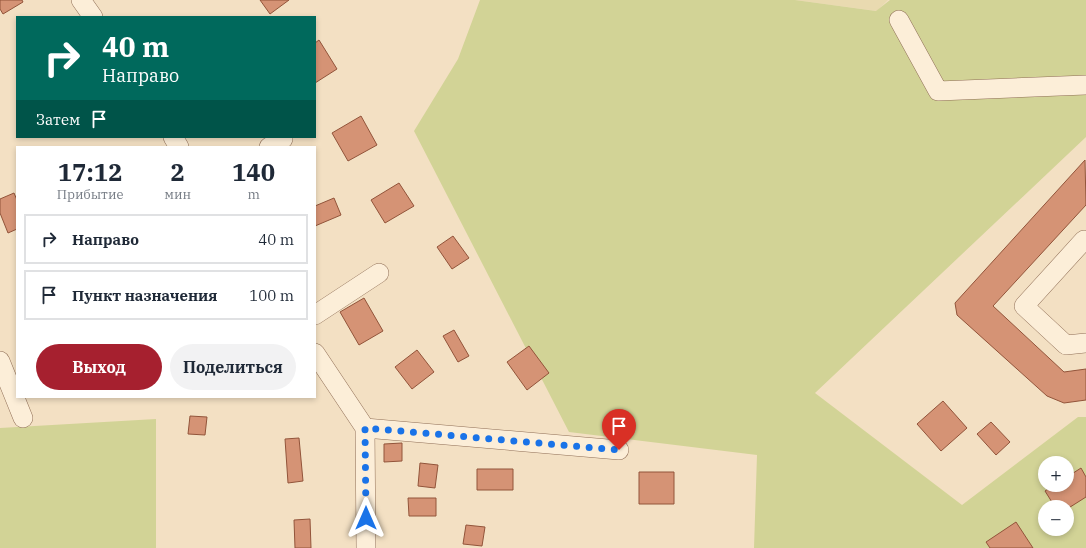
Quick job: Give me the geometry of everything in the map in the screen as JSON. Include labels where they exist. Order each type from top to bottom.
[{"type":"street","points":[[82,0],[92,16]]},
{"type":"street","points":[[899,20],[938,90],[1086,85]]},
{"type":"street","points":[[1086,242],[1084,240],[1024,306],[1066,345],[1086,343]]},
{"type":"street","points":[[316,314],[379,274]]},
{"type":"street","points":[[316,354],[365,428],[366,548]]},
{"type":"street","points":[[0,361],[23,418]]},
{"type":"street","points":[[365,428],[619,450]]},
{"type":"shaded area","points":[[795,0],[888,0],[877,11]]},
{"type":"green space","points":[[480,0],[795,0],[876,11],[890,0],[1086,0],[1086,137],[815,393],[962,505],[1078,417],[1086,417],[1086,548],[754,548],[757,455],[569,432],[414,131],[458,59]]},
{"type":"green space","points":[[156,419],[156,548],[0,548],[0,428]]},
{"type":"building","points":[[0,0],[22,0],[23,2],[3,14],[0,9]]},
{"type":"building","points":[[260,0],[289,0],[270,14]]},
{"type":"building","points":[[319,40],[337,69],[316,82],[316,42]]},
{"type":"building","points":[[361,116],[377,145],[348,161],[332,133]]},
{"type":"building","points":[[1085,160],[1086,205],[993,306],[1064,372],[1086,369],[1086,400],[1064,403],[1047,396],[957,315],[955,303]]},
{"type":"building","points":[[399,183],[414,206],[385,223],[371,200]]},
{"type":"building","points":[[14,193],[16,198],[16,229],[8,233],[0,213],[0,199]]},
{"type":"building","points":[[334,198],[341,215],[316,226],[316,206]]},
{"type":"building","points":[[453,236],[469,258],[452,269],[437,247]]},
{"type":"building","points":[[364,298],[383,331],[359,345],[340,312]]},
{"type":"building","points":[[454,330],[469,356],[458,362],[443,336]]},
{"type":"building","points":[[529,346],[549,373],[527,390],[507,362]]},
{"type":"building","points":[[417,350],[434,372],[412,389],[395,367]]},
{"type":"building","points":[[943,401],[967,428],[941,451],[917,424]]},
{"type":"building","points":[[190,416],[207,417],[205,435],[188,434]]},
{"type":"building","points":[[991,422],[1010,442],[996,455],[977,434]]},
{"type":"building","points":[[299,438],[303,481],[288,483],[285,439]]},
{"type":"building","points":[[402,443],[402,461],[384,462],[384,444]]},
{"type":"building","points":[[420,463],[438,465],[435,488],[418,486]]},
{"type":"building","points":[[1081,468],[1086,477],[1086,497],[1074,505],[1074,500],[1051,500],[1046,492],[1074,492],[1074,472]]},
{"type":"building","points":[[477,469],[513,469],[513,490],[477,490]]},
{"type":"building","points":[[639,472],[674,472],[674,504],[639,504]]},
{"type":"building","points":[[408,498],[436,498],[436,516],[409,516]]},
{"type":"building","points":[[310,519],[311,548],[295,548],[294,520]]},
{"type":"building","points":[[1016,522],[1033,548],[990,548],[986,542]]},
{"type":"building","points":[[466,525],[485,527],[482,546],[463,544]]},
{"type":"route","points":[[366,518],[365,428],[619,450]]}]
